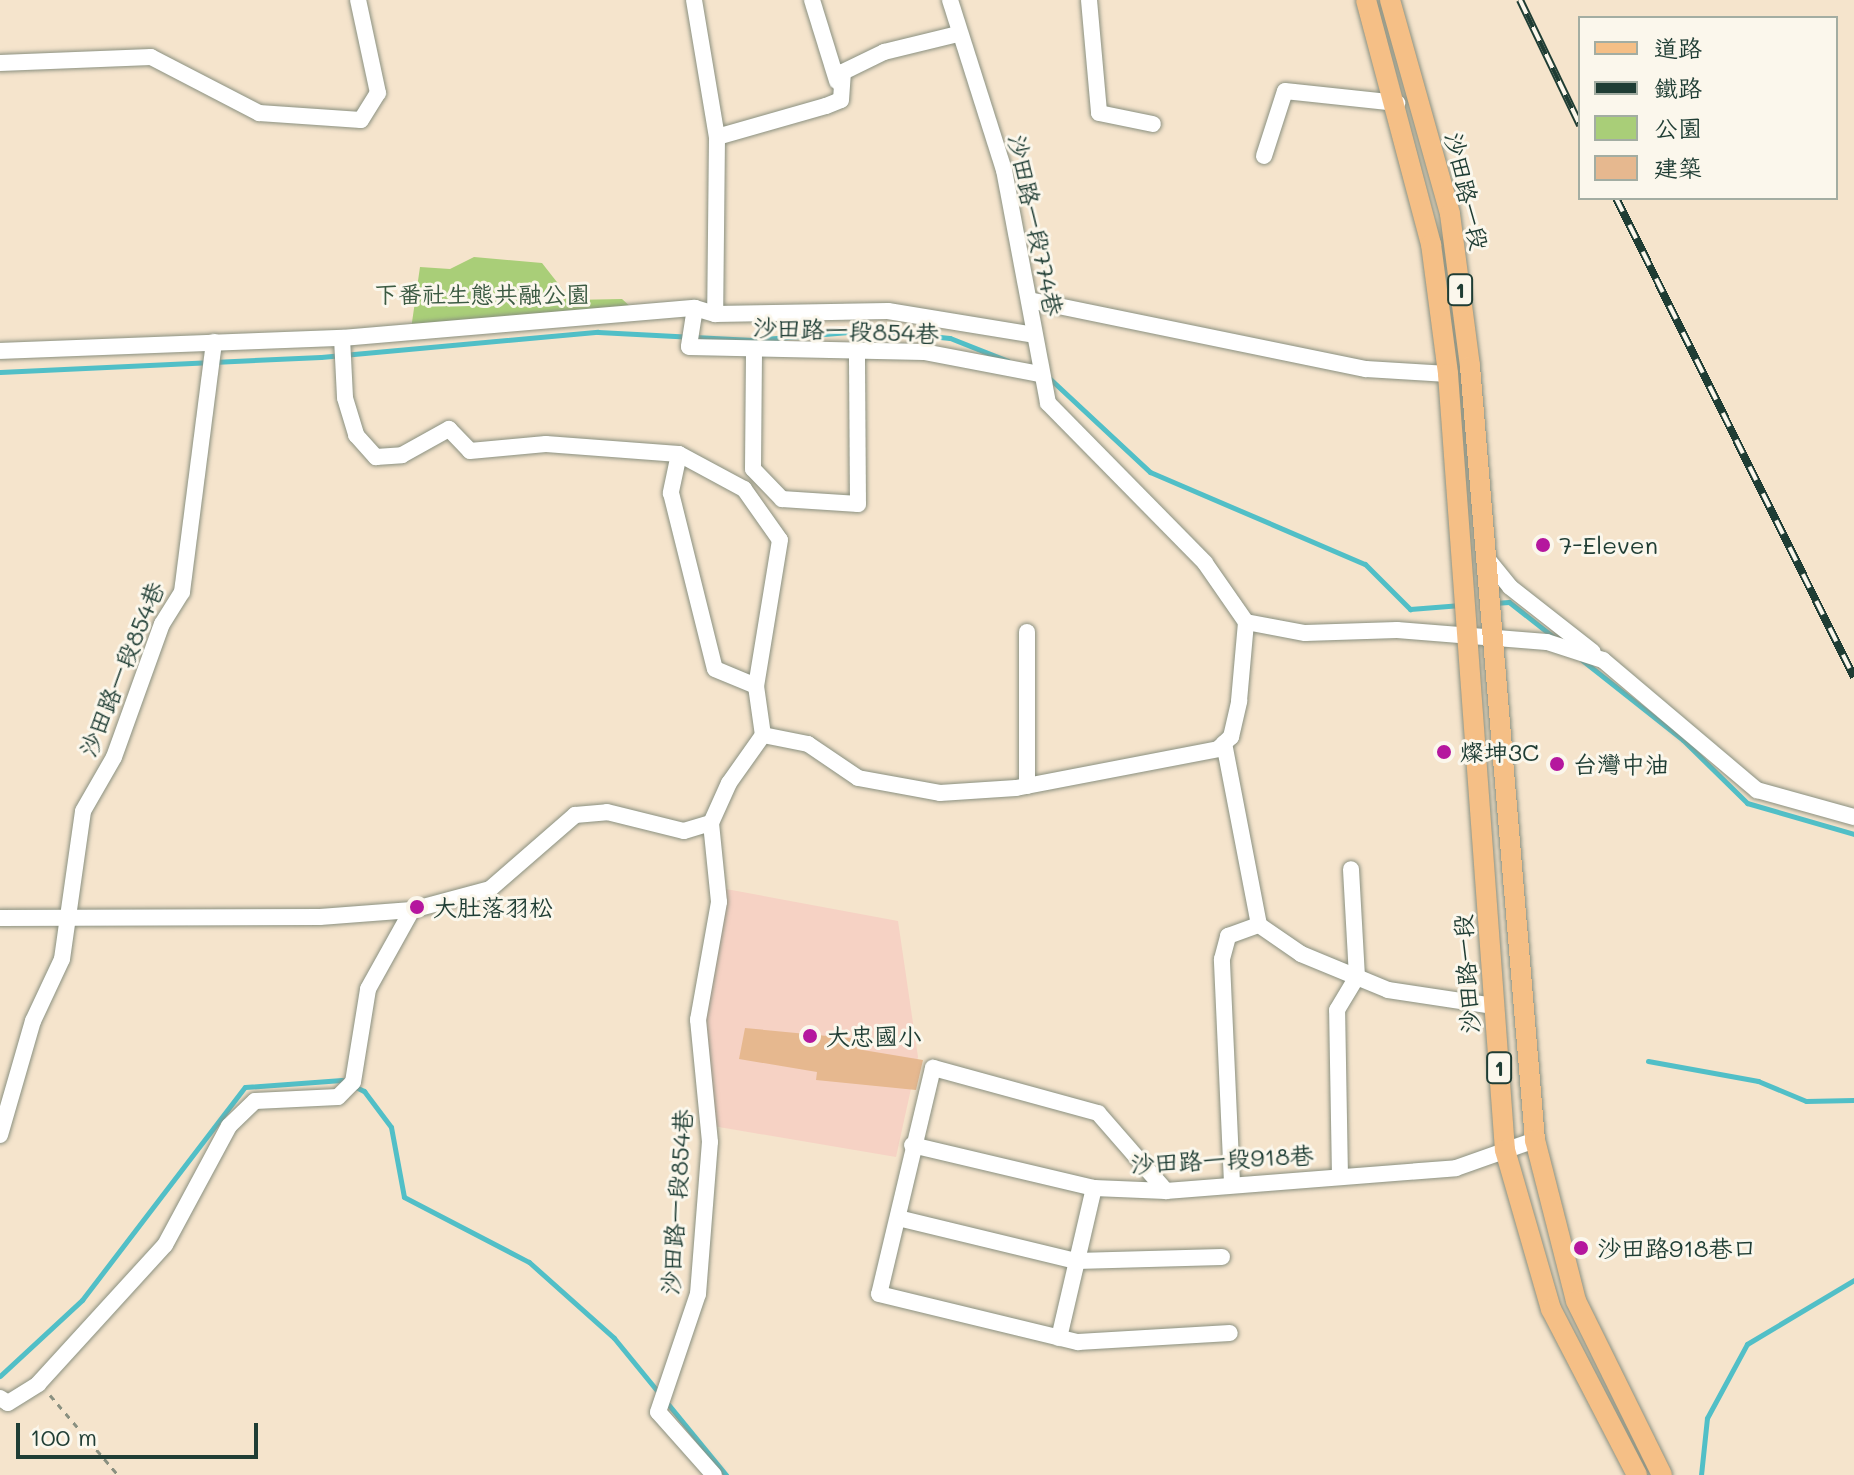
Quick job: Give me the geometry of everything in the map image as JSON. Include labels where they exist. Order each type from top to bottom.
[{"type":"main road","name":"沙田路一段","points":[[1366,0],[1397,103],[1431,244],[1448,374],[1505,1150],[1551,1309],[1637,1475]]},
{"type":"main road","name":"沙田路一段","points":[[1390,0],[1450,214],[1490,635]]},
{"type":"main road","name":"1","points":[[1490,635],[1535,1140],[1576,1301],[1662,1475]]},
{"type":"street","points":[[0,63],[151,57],[259,113],[361,120],[378,93],[358,0]]},
{"type":"street","points":[[694,0],[717,137],[715,314]]},
{"type":"street","points":[[717,137],[841,100],[812,0]]},
{"type":"street","name":"沙田路一段774巷","points":[[950,0],[958,34],[1004,170],[1034,335]]},
{"type":"street","points":[[1089,0],[1099,113],[1153,124]]},
{"type":"street","points":[[837,81],[884,52],[958,34]]},
{"type":"street","points":[[1264,156],[1285,91],[1397,103]]},
{"type":"street","points":[[1029,300],[1366,369],[1448,374]]},
{"type":"street","name":"沙田路一段854巷","points":[[695,308],[689,347],[754,353],[857,355],[924,352],[1039,374]]},
{"type":"street","name":"沙田路一段854巷","points":[[0,351],[342,338],[695,308],[715,314],[888,311],[1034,335]]},
{"type":"street","points":[[1034,335],[1039,374],[1048,403],[1205,563],[1246,622],[1239,701],[1224,743],[1259,925],[1301,954],[1388,990],[1494,1006]]},
{"type":"street","points":[[0,918],[68,915],[320,917],[412,910],[490,889],[575,815],[607,812],[684,831],[711,823],[763,735],[756,686],[780,540],[744,489],[679,454],[546,444],[470,451],[449,429],[402,455],[376,457],[356,435],[345,398],[342,338]]},
{"type":"street","name":"沙田路一段854巷","points":[[0,1135],[33,1021],[62,959],[83,811],[114,757],[162,624],[182,592],[214,342]]},
{"type":"street","points":[[754,353],[753,469],[782,499],[858,504],[857,355]]},
{"type":"street","points":[[679,454],[671,493],[715,669],[756,686]]},
{"type":"street","points":[[1483,553],[1510,587],[1603,660],[1757,790],[1854,817]]},
{"type":"street","points":[[1246,622],[1305,633],[1523,635],[1603,660]]},
{"type":"street","points":[[1027,632],[1027,786]]},
{"type":"street","points":[[763,735],[808,744],[858,778],[940,793],[1027,786],[1224,743]]},
{"type":"street","name":"沙田路一段854巷","points":[[711,823],[719,902],[698,1020],[710,1142],[698,1294],[660,1396],[660,1421],[714,1475]]},
{"type":"street","points":[[1340,1177],[1337,1010],[1357,977],[1351,869]]},
{"type":"street","points":[[4,1400],[38,1384],[165,1245],[229,1126],[246,1109],[255,1101],[338,1097],[353,1082],[368,989],[412,910]]},
{"type":"street","points":[[1232,1183],[1222,959],[1228,936],[1259,925]]},
{"type":"street","points":[[1166,1191],[1098,1113],[933,1068],[912,1145],[879,1294],[1059,1338],[1230,1333]]},
{"type":"street","name":"沙田路一段918巷","points":[[912,1145],[1094,1188],[1166,1191],[1232,1183],[1456,1168],[1535,1140]]},
{"type":"street","points":[[1059,1338],[1094,1188]]},
{"type":"street","points":[[898,1218],[1076,1261],[1222,1257]]},
{"type":"path","points":[[38,1384],[118,1475]]},
{"type":"shaded area","name":"大忠國小","points":[[726,889],[898,921],[918,1057],[896,1157],[713,1126],[704,1014]]},
{"type":"green space","name":"下番社生態共融公園","points":[[474,257],[542,263],[571,300],[622,299],[633,309],[410,336],[420,267],[450,269]]},
{"type":"building","points":[[745,1028],[859,1039],[857,1049],[923,1060],[916,1090],[816,1080],[817,1072],[739,1059]]},
{"type":"waterway","points":[[0,372],[321,357],[598,332],[752,340],[873,330],[950,338],[1008,361]]},
{"type":"waterway","points":[[1047,376],[1150,472],[1365,564],[1410,609],[1461,605]]},
{"type":"waterway","points":[[1494,603],[1509,602],[1556,639]]},
{"type":"waterway","points":[[1582,660],[1683,740],[1747,803],[1854,834]]},
{"type":"waterway","points":[[1648,1061],[1758,1081],[1806,1101],[1854,1100]]},
{"type":"waterway","points":[[0,1376],[82,1300],[245,1087],[342,1080],[364,1091],[391,1127],[404,1197],[529,1262],[614,1338],[726,1475]]},
{"type":"waterway","points":[[1701,1475],[1707,1418],[1747,1344],[1854,1280]]},
{"type":"railway","points":[[1520,0],[1578,121]]},
{"type":"railway","points":[[1617,200],[1854,677]]},
{"type":"place","name":"7-Eleven","points":[[1543,545]]},
{"type":"place","name":"燦坤3C","points":[[1444,752]]},
{"type":"place","name":"台灣中油","points":[[1557,764]]},
{"type":"place","name":"大肚落羽松","points":[[417,907]]},
{"type":"place","name":"大忠國小","points":[[810,1036]]},
{"type":"place","name":"沙田路918巷口","points":[[1581,1248]]}]
